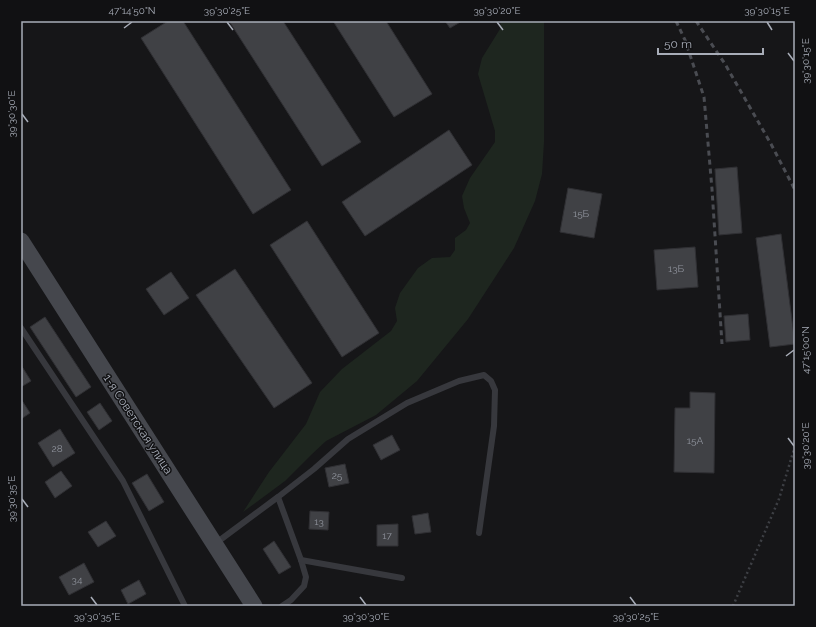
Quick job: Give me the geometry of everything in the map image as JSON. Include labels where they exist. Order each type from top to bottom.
[{"type":"street","name":"1-я Советская улица","points":[[21,241],[254,606]]},
{"type":"lane","points":[[21,328],[123,481],[185,606]]},
{"type":"lane","points":[[215,544],[314,469],[348,439],[407,403],[459,381],[484,376],[491,381],[495,390],[494,426],[479,533]]},
{"type":"lane","points":[[278,497],[306,577],[304,586],[291,600],[282,606]]},
{"type":"lane","points":[[301,560],[402,578]]},
{"type":"path","points":[[733,606],[779,499],[795,446]]},
{"type":"shaded area","points":[[501,21],[544,21],[544,142],[542,174],[535,201],[514,248],[468,319],[417,381],[376,415],[326,441],[285,481],[243,512],[269,472],[306,424],[320,392],[342,369],[391,331],[397,321],[395,308],[400,293],[418,268],[432,258],[450,257],[455,250],[455,238],[466,230],[470,223],[464,208],[462,196],[470,178],[495,142],[495,131],[478,74],[482,58],[500,29]]},
{"type":"building","points":[[168,21],[183,21],[291,190],[253,214],[141,38]]},
{"type":"building","points":[[229,21],[283,21],[361,142],[322,166]]},
{"type":"building","points":[[333,21],[386,21],[432,94],[394,117]]},
{"type":"building","points":[[445,21],[462,21],[450,28]]},
{"type":"building","points":[[449,130],[472,165],[365,236],[342,202]]},
{"type":"building","points":[[737,167],[742,233],[719,235],[715,169]]},
{"type":"building","points":[[568,188],[602,194],[594,238],[560,232]]},
{"type":"building","points":[[307,221],[379,333],[342,357],[270,245]]},
{"type":"building","points":[[781,234],[795,344],[770,347],[756,238]]},
{"type":"building","points":[[695,247],[698,287],[657,290],[654,250]]},
{"type":"building","points":[[235,269],[312,383],[274,408],[196,295]]},
{"type":"building","points":[[171,272],[189,298],[164,315],[146,289]]},
{"type":"building","points":[[748,314],[750,340],[726,342],[724,316]]},
{"type":"building","points":[[45,317],[91,387],[76,397],[30,327]]},
{"type":"building","points":[[21,365],[31,381],[21,387]]},
{"type":"building","points":[[690,392],[715,393],[714,473],[674,472],[675,408],[690,408]]},
{"type":"building","points":[[21,399],[30,413],[21,419]]},
{"type":"building","points":[[100,403],[112,421],[99,430],[87,412]]},
{"type":"building","points":[[60,429],[75,453],[53,467],[38,443]]},
{"type":"building","points":[[392,435],[400,450],[381,460],[373,445]]},
{"type":"building","points":[[345,464],[349,483],[329,487],[325,468]]},
{"type":"building","points":[[61,471],[72,486],[55,498],[45,482]]},
{"type":"building","points":[[147,474],[164,502],[149,511],[132,483]]},
{"type":"building","points":[[310,511],[329,512],[328,530],[309,529]]},
{"type":"building","points":[[428,513],[431,532],[415,534],[412,516]]},
{"type":"building","points":[[106,521],[116,536],[98,547],[88,532]]},
{"type":"building","points":[[398,524],[398,546],[377,546],[377,525]]},
{"type":"building","points":[[274,541],[291,567],[279,574],[263,549]]},
{"type":"building","points":[[84,563],[94,582],[69,595],[59,577]]},
{"type":"building","points":[[139,580],[146,594],[128,604],[121,590]]},
{"type":"railway","points":[[676,21],[685,40],[704,97],[712,189],[722,344]]},
{"type":"railway","points":[[696,21],[725,64],[771,144],[795,190]]}]
